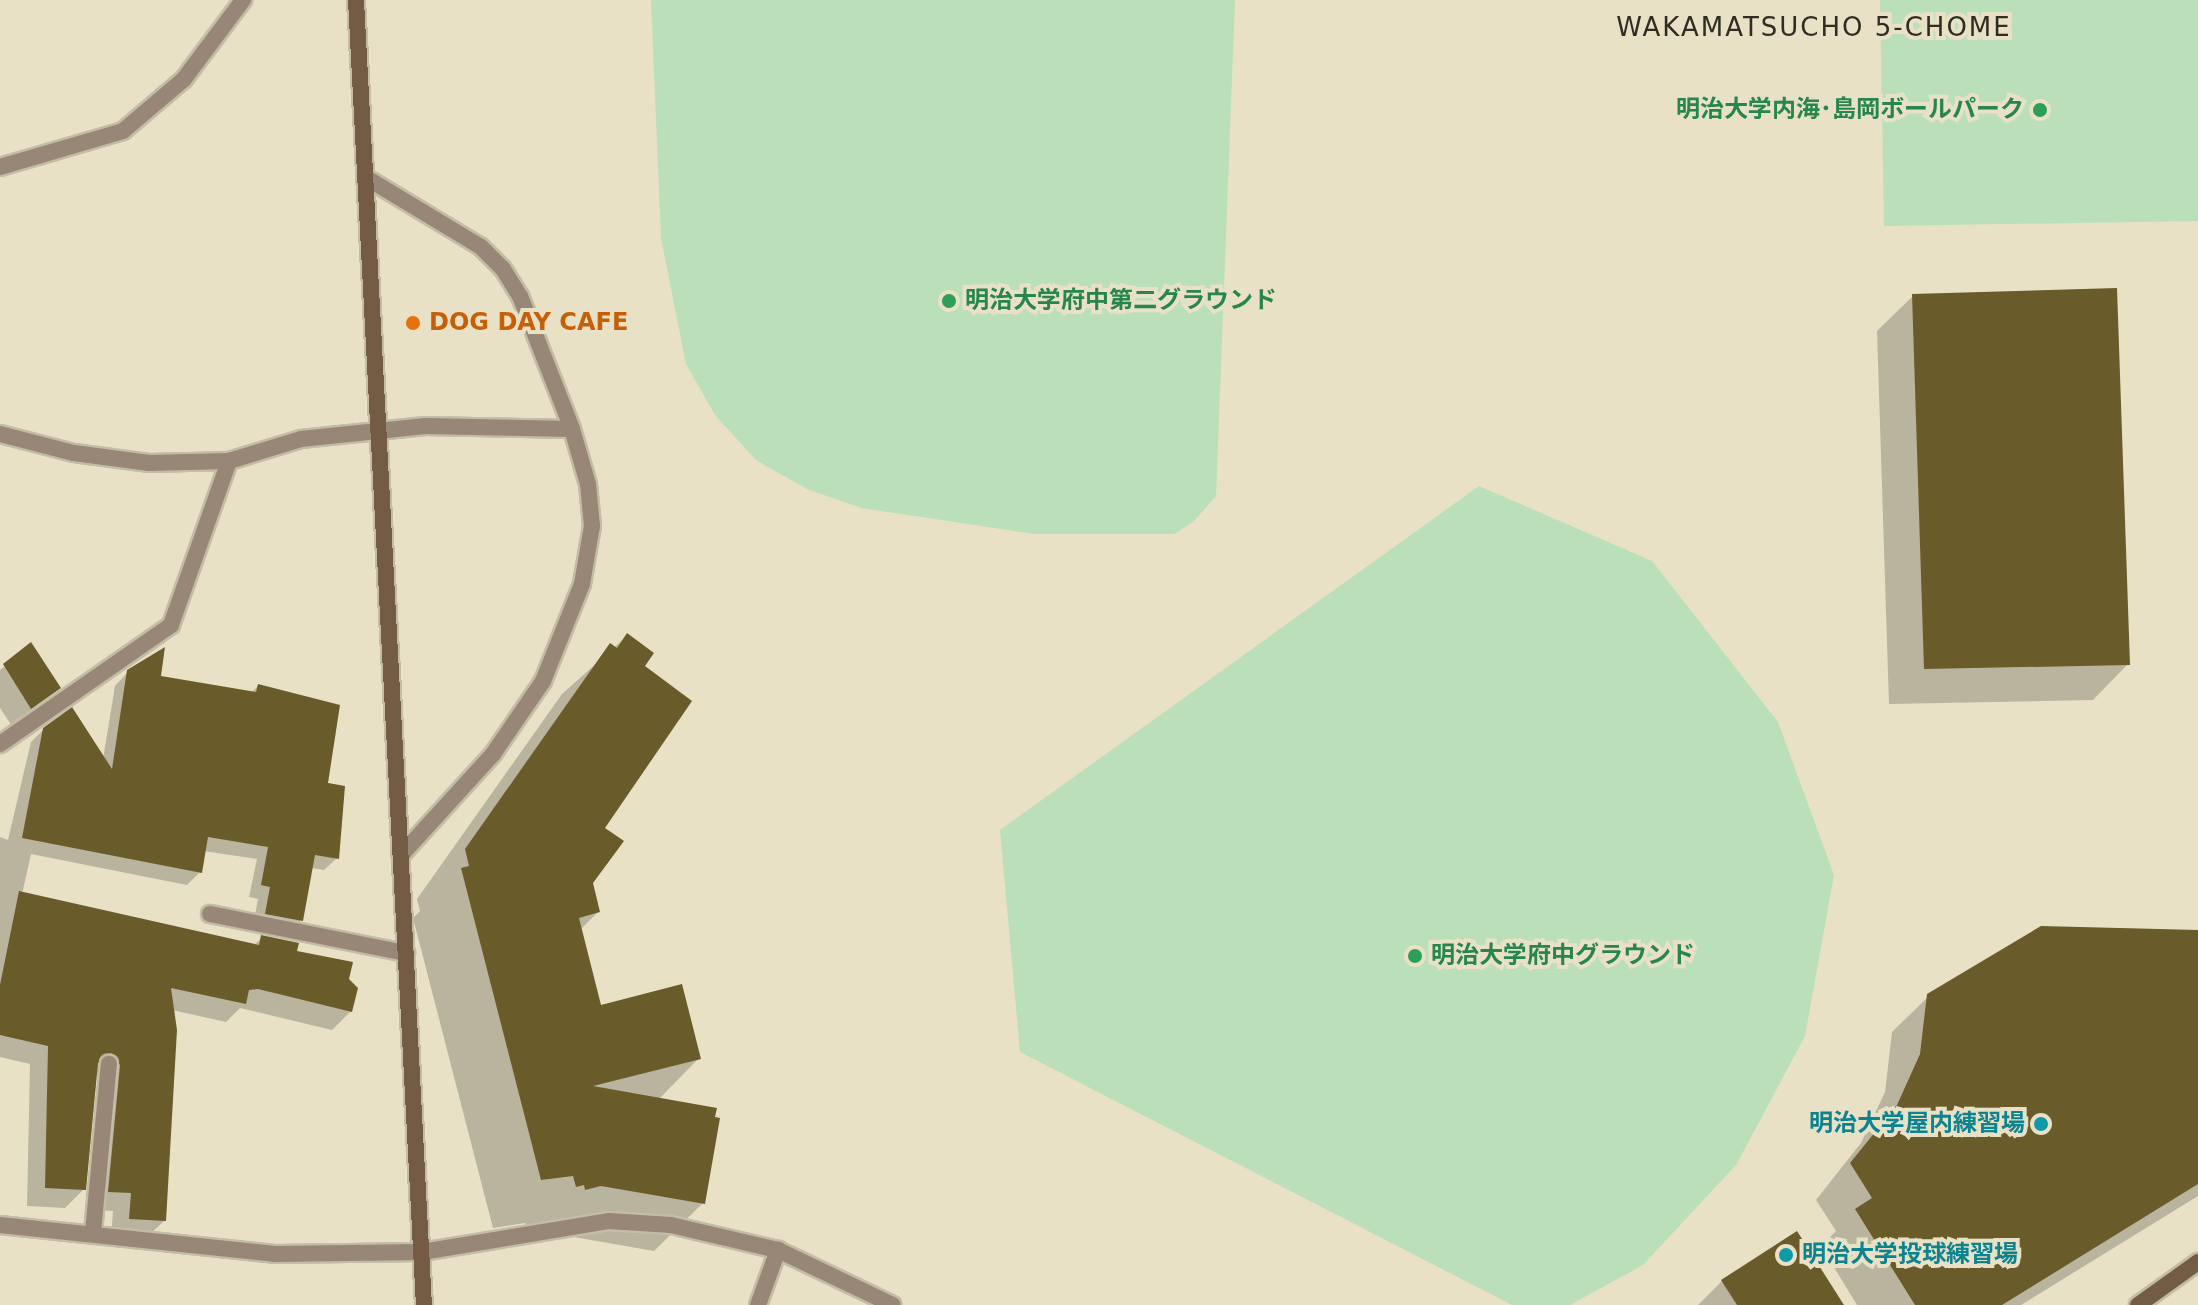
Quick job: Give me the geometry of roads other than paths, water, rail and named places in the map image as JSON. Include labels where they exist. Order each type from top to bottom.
[{"type":"main road","points":[[356,0],[424,1305]]},
{"type":"main road","points":[[2138,1305],[2198,1262]]},
{"type":"street","points":[[0,167],[123,131],[184,79],[243,0]]},
{"type":"street","points":[[365,177],[481,247],[503,269],[520,296],[572,429],[588,484],[592,526],[582,584],[554,655],[528,706],[493,754],[401,855]]},
{"type":"street","points":[[0,434],[74,453],[149,463],[229,461],[301,439],[425,426],[572,429]]},
{"type":"street","points":[[0,744],[171,625],[229,461]]},
{"type":"street","points":[[210,914],[406,953]]},
{"type":"street","points":[[93,1232],[109,1064]]},
{"type":"street","points":[[0,1225],[93,1232],[274,1254],[422,1252],[609,1221],[671,1225],[778,1250],[893,1305]]},
{"type":"street","points":[[758,1305],[778,1250]]},
{"type":"place","name":"明治大学内海･島岡ボールパーク","points":[[2040,110]]},
{"type":"place","name":"明治大学府中第二グラウンド","points":[[949,301]]},
{"type":"place","name":"DOG DAY CAFE","points":[[413,323]]},
{"type":"place","name":"明治大学府中グラウンド","points":[[1415,956]]},
{"type":"place","name":"明治大学屋内練習場","points":[[2041,1124]]},
{"type":"place","name":"明治大学投球練習場","points":[[1786,1255]]},
{"type":"district","name":"WAKAMATSUCHO 5-CHOME","points":[[1814,28]]}]
